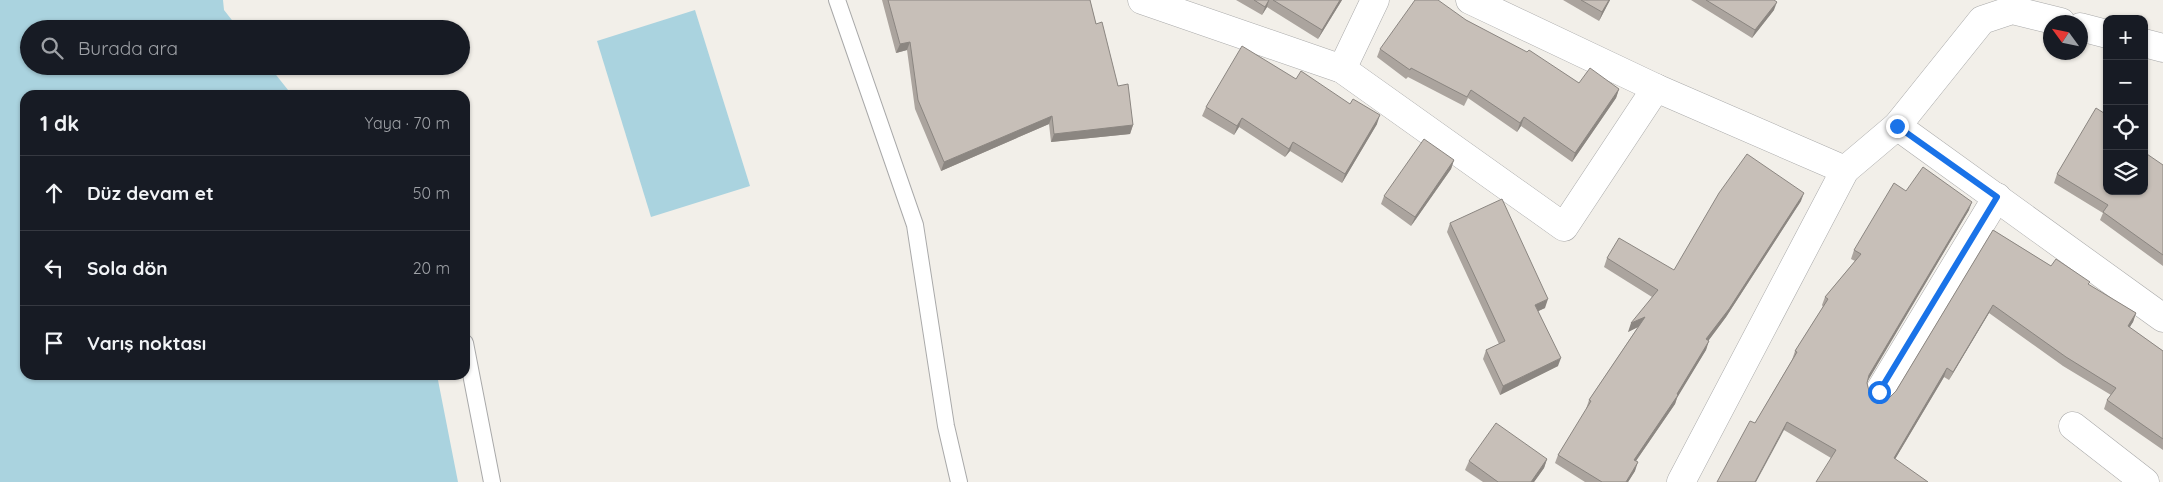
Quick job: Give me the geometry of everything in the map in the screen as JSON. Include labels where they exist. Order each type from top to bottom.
[{"type":"street","points":[[1142,0],[1342,68],[1564,227],[1656,88]]},
{"type":"street","points":[[1342,68],[1375,0]]},
{"type":"street","points":[[1470,0],[1656,88],[1845,170]]},
{"type":"street","points":[[1681,482],[1845,170],[1897,126],[1982,20],[2012,10],[2043,18]]},
{"type":"street","points":[[2088,29],[2103,33]]},
{"type":"street","points":[[2148,44],[2163,48]]},
{"type":"street","points":[[1897,126],[2163,318]]},
{"type":"street","points":[[1879,392],[1997,197]]},
{"type":"street","points":[[2073,426],[2145,482]]},
{"type":"lane","points":[[837,0],[915,225],[946,426],[959,482]]},
{"type":"lane","points":[[470,368],[492,482]]},
{"type":"water","points":[[0,0],[223,0],[224,10],[232,20],[20,20],[20,75],[276,75],[288,90],[20,90],[20,380],[438,380],[458,482],[0,482]]},
{"type":"water","points":[[695,10],[750,186],[651,217],[597,41]]},
{"type":"building","points":[[888,0],[1090,0],[1096,24],[1102,22],[1118,86],[1128,84],[1133,125],[1054,134],[1052,116],[944,162],[918,100],[910,42],[900,44]]},
{"type":"building","points":[[1254,0],[1269,0],[1265,7]]},
{"type":"building","points":[[1273,0],[1340,0],[1322,30]]},
{"type":"building","points":[[1415,0],[1438,0],[1466,20],[1527,52],[1529,50],[1579,83],[1590,68],[1619,89],[1575,153],[1524,117],[1520,123],[1471,90],[1467,97],[1411,68],[1410,70],[1380,49]]},
{"type":"building","points":[[1581,0],[1609,0],[1602,12]]},
{"type":"building","points":[[1706,0],[1774,0],[1777,2],[1755,30]]},
{"type":"building","points":[[1242,46],[1296,79],[1301,71],[1350,104],[1353,99],[1380,115],[1345,174],[1293,142],[1289,149],[1242,118],[1237,126],[1206,107]]},
{"type":"building","points":[[2096,108],[2103,112],[2103,195],[2148,195],[2148,155],[2163,165],[2163,255],[2103,212],[2108,205],[2057,174]]},
{"type":"building","points":[[1424,139],[1454,160],[1415,217],[1384,196]]},
{"type":"building","points":[[1747,154],[1804,193],[1729,309],[1706,339],[1709,341],[1678,395],[1634,460],[1638,462],[1626,482],[1602,482],[1558,455],[1591,401],[1589,400],[1645,317],[1631,323],[1658,290],[1607,258],[1619,238],[1674,270],[1719,193]]},
{"type":"building","points":[[1923,167],[1972,202],[1869,375],[1867,383],[1869,391],[1874,396],[1882,399],[1890,397],[1896,391],[1993,230],[2051,266],[2056,259],[2090,282],[2088,284],[2136,313],[2128,326],[2163,351],[2163,439],[2107,400],[2116,388],[2066,357],[1993,305],[1953,372],[1947,368],[1894,458],[1928,482],[1816,482],[1836,450],[1787,422],[1755,482],[1717,482],[1750,421],[1755,423],[1797,352],[1795,351],[1828,299],[1825,297],[1861,254],[1854,250],[1894,183],[1906,191]]},
{"type":"building","points":[[1502,199],[1548,299],[1535,305],[1561,358],[1503,386],[1486,350],[1505,341],[1450,223]]},
{"type":"building","points":[[1496,423],[1547,459],[1531,482],[1498,482],[1469,461]]},
{"type":"route","points":[[1879,392],[1997,197],[1897,126]]}]
